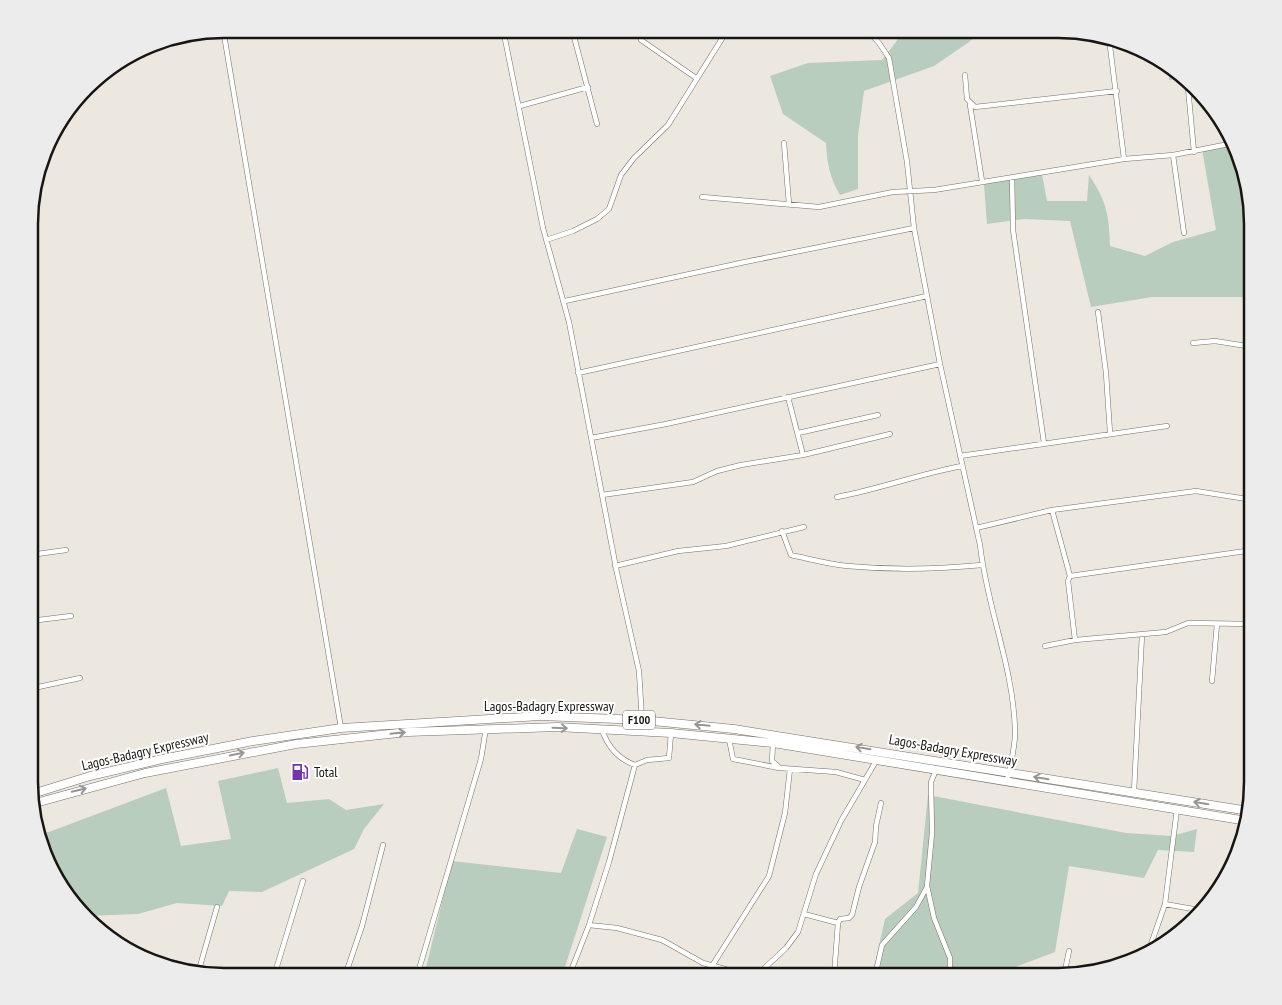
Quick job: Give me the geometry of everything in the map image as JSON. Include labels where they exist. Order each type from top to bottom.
[{"type":"highway","name":"Lagos-Badagry Expressway","points":[[38,791],[90,776],[194,752],[341,728],[540,716],[642,720],[805,738],[1242,810]]},
{"type":"highway","name":"Lagos-Badagry Expressway","points":[[39,802],[145,773],[251,752],[351,738],[486,728],[557,727],[671,733],[774,743],[1241,820]]},
{"type":"street","points":[[225,38],[341,728]]},
{"type":"street","points":[[505,38],[546,240],[565,301],[616,566],[639,672],[642,720]]},
{"type":"street","points":[[574,38],[597,124]]},
{"type":"street","points":[[641,38],[696,78]]},
{"type":"street","points":[[546,240],[573,231],[597,219],[609,209],[621,175],[634,158],[664,130],[722,38]]},
{"type":"street","points":[[874,38],[889,58],[914,228],[940,364],[976,528],[982,565],[1010,675],[1015,731],[1007,782]]},
{"type":"street","points":[[1110,45],[1124,159]]},
{"type":"street","points":[[965,75],[967,100],[970,105],[982,181]]},
{"type":"street","points":[[520,106],[588,87]]},
{"type":"street","points":[[1188,90],[1194,152]]},
{"type":"street","points":[[970,105],[975,108],[1117,91]]},
{"type":"street","points":[[784,143],[789,204]]},
{"type":"street","points":[[702,197],[831,206],[910,191],[934,190],[1124,159],[1194,152],[1227,145]]},
{"type":"street","points":[[1173,155],[1184,233]]},
{"type":"street","points":[[1012,177],[1014,230],[1044,443]]},
{"type":"street","points":[[565,301],[914,228]]},
{"type":"street","points":[[578,373],[927,296]]},
{"type":"street","points":[[1098,312],[1106,373],[1110,433]]},
{"type":"street","points":[[1192,344],[1215,341],[1244,346]]},
{"type":"street","points":[[591,438],[666,424],[940,364]]},
{"type":"street","points":[[788,397],[803,455]]},
{"type":"street","points":[[798,433],[878,415]]},
{"type":"street","points":[[960,456],[1167,426]]},
{"type":"street","points":[[602,495],[693,482],[733,467],[803,455],[890,434]]},
{"type":"street","points":[[837,497],[880,488],[915,475],[962,466]]},
{"type":"street","points":[[976,528],[1052,510],[1196,491],[1244,499]]},
{"type":"street","points":[[1052,510],[1070,576],[1068,581],[1075,640]]},
{"type":"street","points":[[616,566],[678,551],[726,546],[804,527]]},
{"type":"street","points":[[782,531],[790,555],[814,561],[848,566],[932,569],[982,565]]},
{"type":"street","points":[[38,554],[66,550]]},
{"type":"street","points":[[1070,576],[1244,551]]},
{"type":"street","points":[[38,620],[71,616]]},
{"type":"street","points":[[1045,646],[1075,640],[1166,632],[1188,623],[1244,624]]},
{"type":"street","points":[[1212,680],[1217,624]]},
{"type":"street","points":[[1134,792],[1142,635]]},
{"type":"street","points":[[38,687],[80,678]]},
{"type":"street","points":[[419,968],[481,759],[486,728]]},
{"type":"street","points":[[602,730],[605,740],[615,753],[624,762],[635,766]]},
{"type":"street","points":[[573,968],[589,925],[635,766],[646,760],[669,758],[671,733]]},
{"type":"street","points":[[729,739],[733,759],[780,768],[836,772],[865,780]]},
{"type":"street","points":[[774,743],[772,761],[780,768]]},
{"type":"street","points":[[765,968],[786,948],[798,932],[816,874],[841,821],[876,761]]},
{"type":"street","points":[[712,966],[770,876],[785,813],[790,769]]},
{"type":"street","points":[[936,770],[931,782],[932,824],[927,886],[934,918],[950,958],[950,968]]},
{"type":"street","points":[[835,968],[838,923],[840,919],[849,918],[852,915],[859,887],[875,842],[881,802]]},
{"type":"street","points":[[1151,943],[1165,904],[1177,809]]},
{"type":"street","points":[[348,968],[362,926],[383,845]]},
{"type":"street","points":[[276,968],[303,881]]},
{"type":"street","points":[[877,968],[882,945],[916,907],[927,886]]},
{"type":"street","points":[[1165,904],[1193,909]]},
{"type":"street","points":[[200,966],[217,907]]},
{"type":"street","points":[[804,914],[838,923]]},
{"type":"street","points":[[589,925],[617,928],[662,940],[712,966],[720,968]]},
{"type":"street","points":[[1066,967],[1069,951]]},
{"type":"green space","points":[[899,38],[973,38],[934,66],[864,91],[858,136],[858,189],[840,195],[830,170],[826,143],[783,114],[770,76],[808,63],[882,60]]},
{"type":"green space","points":[[1169,74],[1175,79],[1169,80]]},
{"type":"green space","points":[[1227,144],[1235,164],[1241,187],[1244,211],[1244,297],[1152,297],[1091,307],[1070,221],[1024,219],[987,224],[984,184],[1042,174],[1047,201],[1087,201],[1089,175],[1100,193],[1106,209],[1110,246],[1145,256],[1173,242],[1216,230],[1202,149]]},
{"type":"green space","points":[[278,768],[287,803],[329,799],[346,810],[384,804],[364,829],[354,849],[262,892],[229,891],[222,906],[177,903],[138,914],[95,916],[92,913],[76,895],[62,874],[45,832],[166,788],[181,846],[231,839],[218,781]]},
{"type":"green space","points":[[928,795],[1126,833],[1172,836],[1197,829],[1194,852],[1158,850],[1144,878],[1069,866],[1055,952],[1013,968],[874,968],[885,919],[918,893]]},
{"type":"green space","points":[[577,829],[607,837],[565,968],[426,968],[452,861],[561,873]]},
{"type":"place","name":"Total","points":[[300,772]]}]
